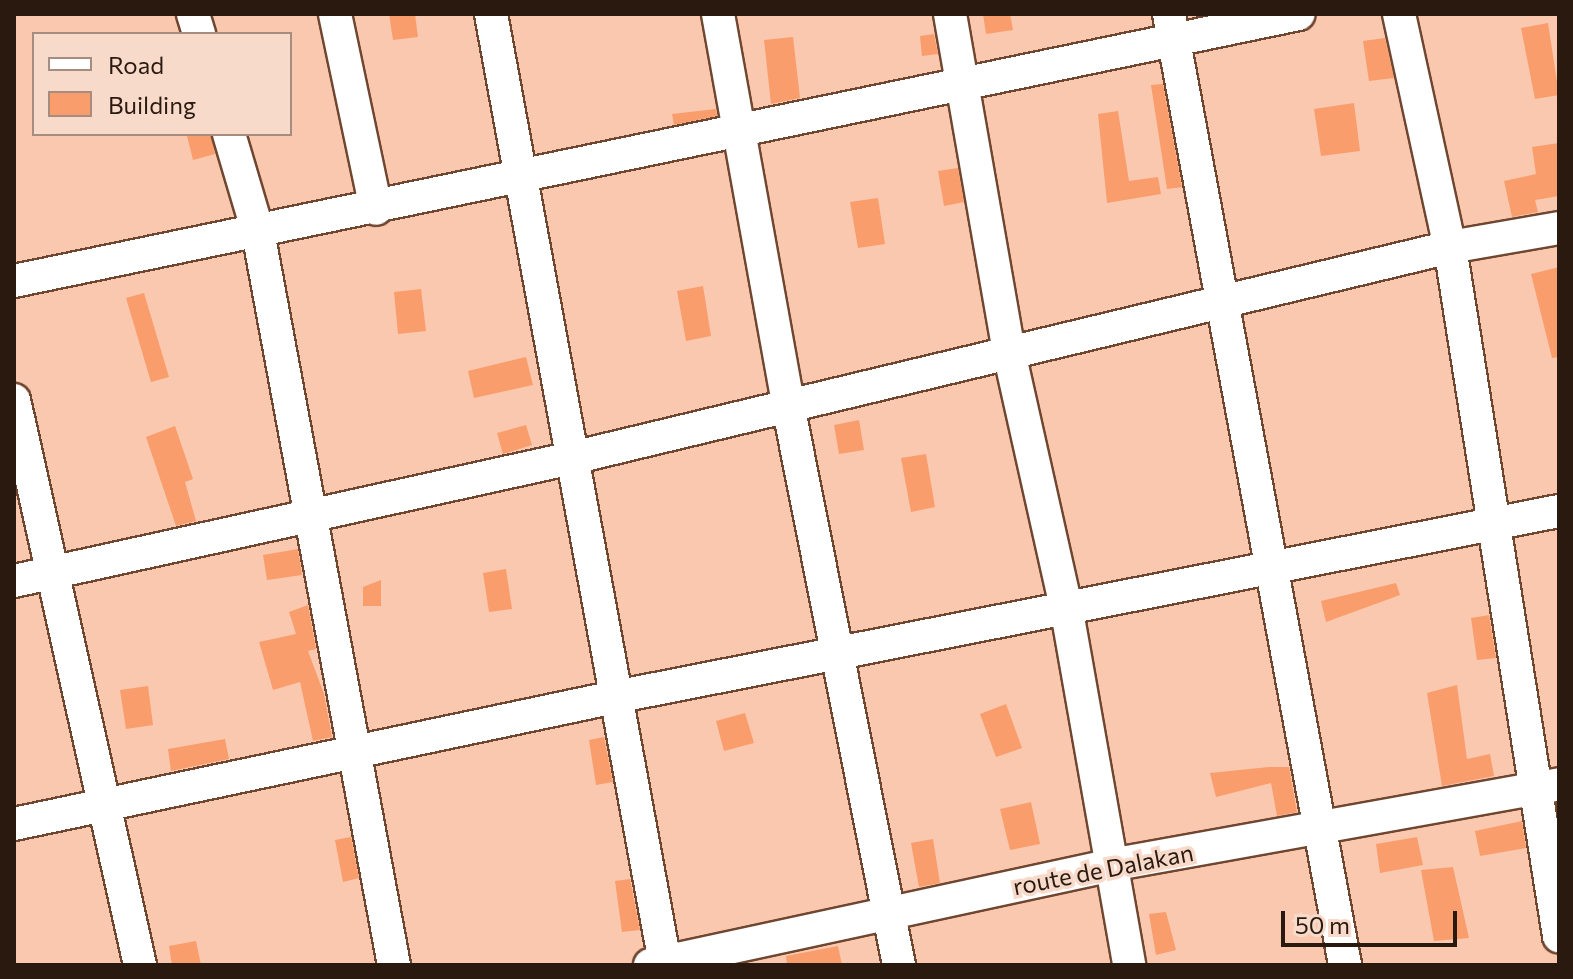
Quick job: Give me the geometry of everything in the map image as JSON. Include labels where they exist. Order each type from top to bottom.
[{"type":"street","points":[[335,14],[376,209]]},
{"type":"street","points":[[491,14],[524,178],[615,697],[670,963]]},
{"type":"street","points":[[718,14],[742,128],[788,405],[899,965]]},
{"type":"street","points":[[950,14],[1009,352],[1066,606],[1129,965]]},
{"type":"street","points":[[14,281],[524,178],[742,128],[962,86],[1170,27],[1299,14]]},
{"type":"street","points":[[1399,14],[1450,247],[1494,524],[1546,787],[1559,936]]},
{"type":"street","points":[[1170,27],[1316,829],[1345,965]]},
{"type":"street","points":[[230,136],[258,232],[309,514],[358,754],[394,965]]},
{"type":"street","points":[[14,581],[572,458],[1009,352],[1220,305],[1450,247],[1559,228]]},
{"type":"street","points":[[14,400],[140,965]]},
{"type":"street","points":[[14,824],[358,754],[615,697],[838,656],[1066,606],[1559,511]]},
{"type":"street","name":"route de Dalakan","points":[[670,963],[1111,865],[1546,787]]},
{"type":"building","points":[[389,14],[415,14],[418,37],[393,40]]},
{"type":"building","points":[[983,14],[1010,14],[1013,30],[986,34]]},
{"type":"building","points":[[1548,23],[1559,95],[1535,99],[1521,28]]},
{"type":"building","points":[[934,34],[938,54],[922,56],[920,36]]},
{"type":"building","points":[[793,37],[800,98],[771,104],[764,40]]},
{"type":"building","points":[[1385,38],[1394,78],[1369,81],[1363,41]]},
{"type":"building","points":[[1163,84],[1182,187],[1167,189],[1151,85]]},
{"type":"building","points":[[1354,103],[1360,151],[1321,156],[1314,109]]},
{"type":"building","points":[[716,109],[717,116],[674,125],[672,114]]},
{"type":"building","points":[[1118,111],[1129,181],[1158,177],[1161,194],[1107,203],[1098,114]]},
{"type":"building","points":[[187,136],[211,136],[215,154],[193,160]]},
{"type":"building","points":[[1559,143],[1559,196],[1535,200],[1538,212],[1512,217],[1504,181],[1536,174],[1532,147]]},
{"type":"building","points":[[958,168],[964,202],[944,206],[938,171]]},
{"type":"building","points":[[878,198],[885,244],[858,248],[850,202]]},
{"type":"building","points":[[1559,267],[1559,357],[1552,358],[1531,274]]},
{"type":"building","points":[[703,286],[711,336],[686,341],[677,291]]},
{"type":"building","points":[[421,289],[426,331],[398,334],[394,292]]},
{"type":"building","points":[[144,293],[169,377],[151,382],[126,298]]},
{"type":"building","points":[[526,357],[533,385],[474,398],[468,371]]},
{"type":"building","points":[[859,420],[864,450],[839,454],[834,425]]},
{"type":"building","points":[[526,425],[532,445],[503,454],[497,433]]},
{"type":"building","points":[[175,426],[193,479],[185,482],[196,521],[176,526],[146,437]]},
{"type":"building","points":[[926,454],[935,507],[911,512],[901,458]]},
{"type":"building","points":[[298,549],[302,575],[267,580],[263,555]]},
{"type":"building","points":[[506,569],[512,609],[489,612],[483,573]]},
{"type":"building","points":[[381,580],[381,606],[363,606],[363,587]]},
{"type":"building","points":[[1396,583],[1400,595],[1326,622],[1321,601]]},
{"type":"building","points":[[308,605],[316,649],[308,651],[324,694],[332,737],[313,741],[300,682],[273,690],[259,642],[296,634],[289,612]]},
{"type":"building","points":[[1489,615],[1496,658],[1477,660],[1471,618]]},
{"type":"building","points":[[1457,685],[1467,759],[1490,754],[1494,776],[1442,786],[1427,693]]},
{"type":"building","points":[[148,686],[153,725],[126,729],[120,690]]},
{"type":"building","points":[[1006,704],[1022,748],[996,757],[980,714]]},
{"type":"building","points":[[745,713],[754,743],[724,751],[716,721]]},
{"type":"building","points":[[604,737],[613,782],[596,785],[589,740]]},
{"type":"building","points":[[225,739],[229,759],[171,771],[168,749]]},
{"type":"building","points":[[1289,767],[1297,812],[1277,816],[1271,783],[1216,797],[1210,773]]},
{"type":"building","points":[[1031,802],[1040,844],[1010,850],[1000,809]]},
{"type":"building","points":[[1522,821],[1526,848],[1480,856],[1475,831]]},
{"type":"building","points":[[351,837],[359,878],[343,882],[335,840]]},
{"type":"building","points":[[1417,837],[1423,865],[1380,873],[1376,844]]},
{"type":"building","points":[[933,839],[940,883],[919,887],[911,843]]},
{"type":"building","points":[[1453,867],[1469,938],[1434,941],[1421,870]]},
{"type":"building","points":[[630,879],[640,930],[622,932],[615,881]]},
{"type":"building","points":[[1166,912],[1176,950],[1156,955],[1149,914]]},
{"type":"building","points":[[196,941],[201,965],[172,965],[169,946]]},
{"type":"building","points":[[838,946],[842,965],[787,965],[786,956]]}]
